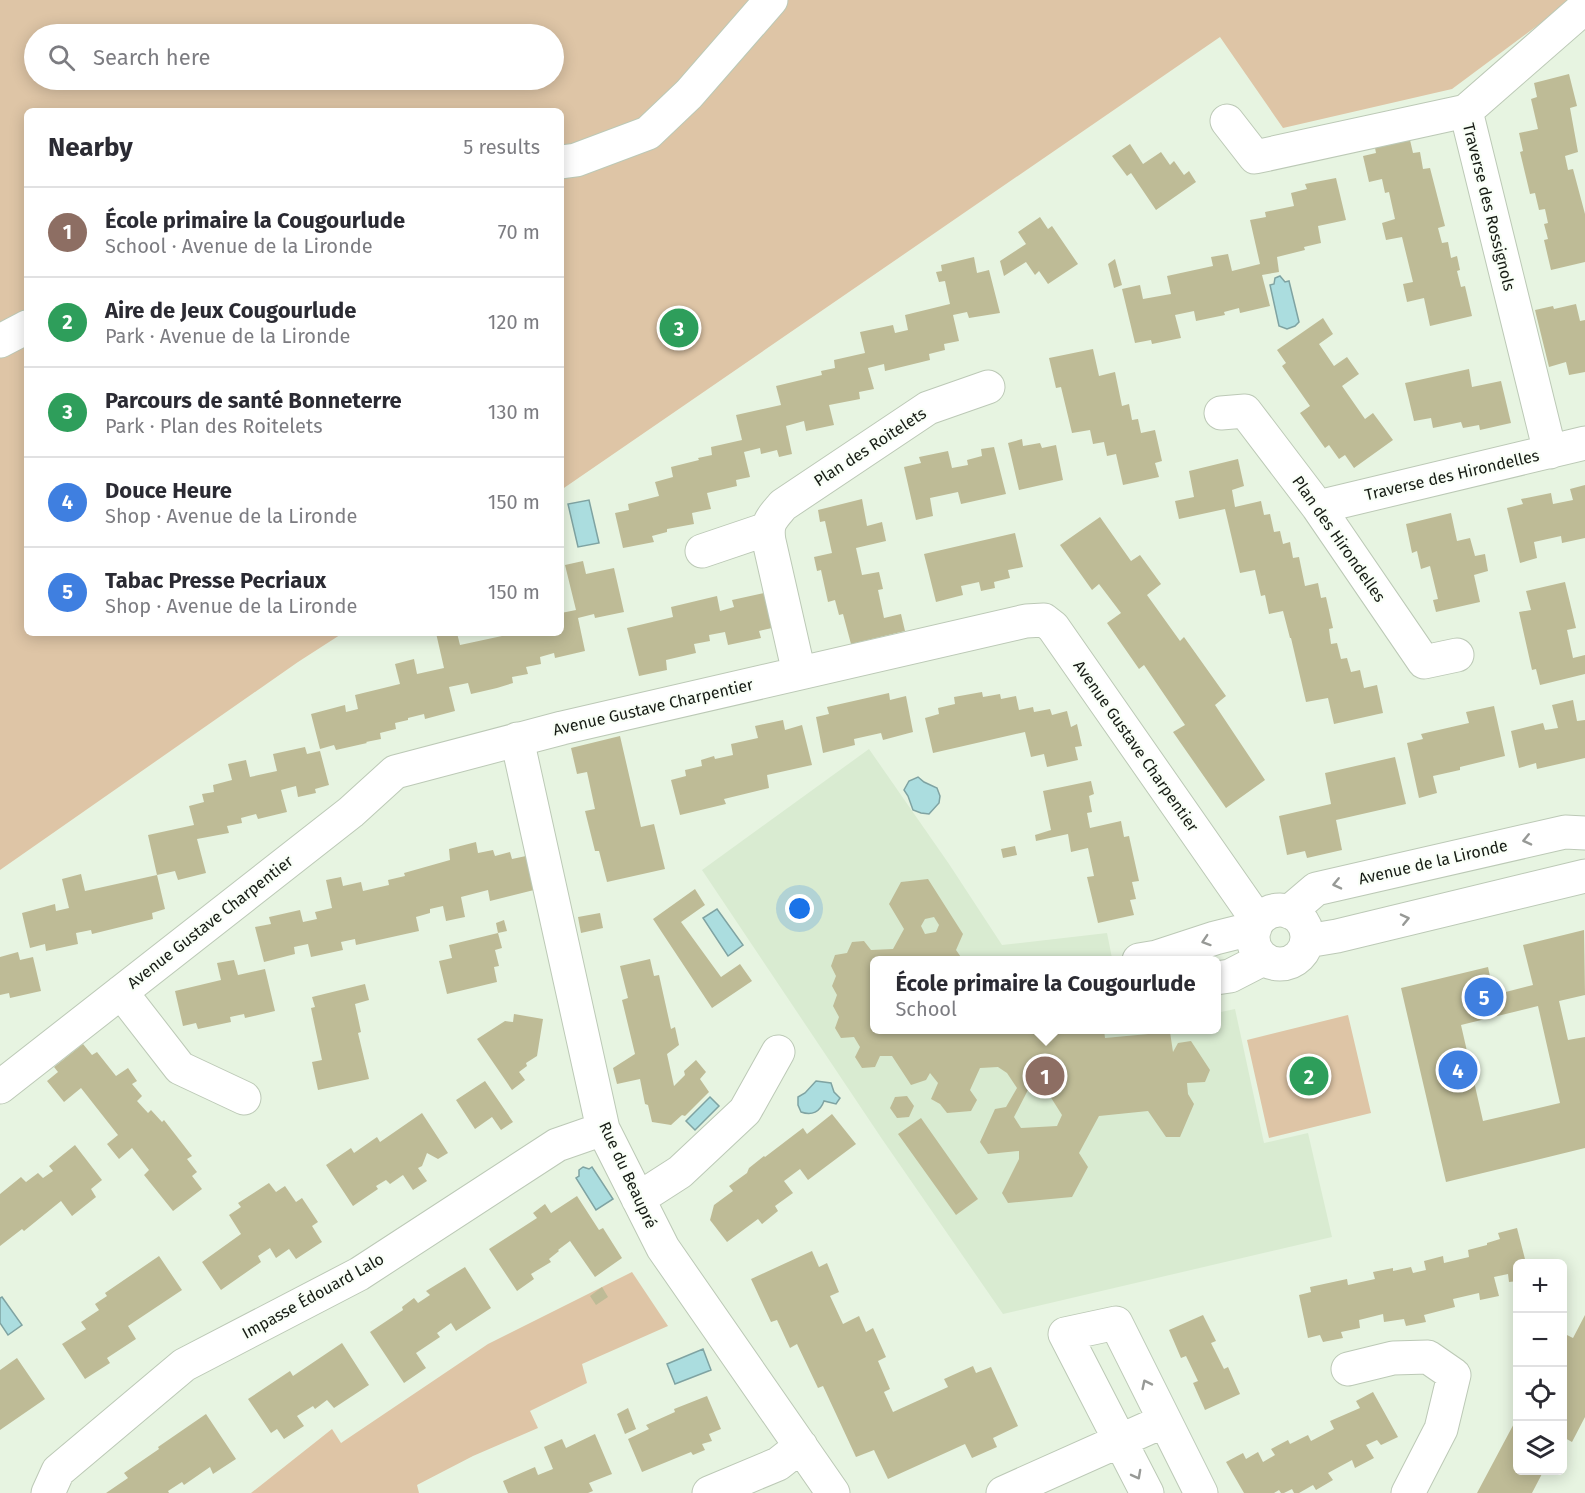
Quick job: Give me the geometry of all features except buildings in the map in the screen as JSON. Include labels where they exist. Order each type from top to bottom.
[{"type":"street","points":[[564,162],[576,160],[648,133],[689,94],[771,0]]},
{"type":"street","points":[[1466,111],[1585,7]]},
{"type":"street","name":"Traverse des Rossignols","points":[[1227,121],[1255,157],[1466,111],[1550,452]]},
{"type":"street","points":[[0,340],[24,328]]},
{"type":"street","name":"Plan des Roitelets","points":[[767,529],[771,519],[783,505],[928,408],[988,387]]},
{"type":"street","name":"Plan des Hirondelles","points":[[1221,413],[1245,411],[1318,507],[1424,662],[1457,655]]},
{"type":"street","name":"Traverse des Hirondelles","points":[[1318,507],[1585,443]]},
{"type":"street","points":[[702,551],[767,529],[800,673]]},
{"type":"street","name":"Avenue Gustave Charpentier","points":[[0,1087],[351,812],[395,772],[517,739],[1026,621],[1044,620],[1053,627],[1256,925]]},
{"type":"street","name":"Rue du Beaupré","points":[[517,739],[603,1129],[663,1248],[833,1493]]},
{"type":"street","name":"Avenue de la Lironde","points":[[1161,956],[1256,925],[1264,915],[1272,911],[1289,912],[1316,889],[1565,832],[1585,832]]},
{"type":"street","points":[[1307,942],[1585,876]]},
{"type":"street","points":[[1256,925],[1253,936],[1254,945],[1263,959],[1281,965],[1290,963],[1304,950],[1307,932],[1304,923],[1289,912]]},
{"type":"street","points":[[1221,977],[1230,976],[1263,959]]},
{"type":"street","points":[[121,992],[180,1068],[244,1098]]},
{"type":"street","points":[[638,1199],[680,1172],[745,1111],[777,1052]]},
{"type":"street","name":"Impasse Édouard Lalo","points":[[48,1493],[58,1471],[184,1365],[359,1274],[557,1145],[603,1129]]},
{"type":"street","points":[[1147,1493],[1065,1334],[1116,1323],[1201,1493]]},
{"type":"street","points":[[1348,1369],[1393,1358],[1428,1357],[1454,1375],[1441,1429],[1408,1493]]},
{"type":"street","points":[[1003,1493],[1164,1421]]},
{"type":"street","points":[[709,1493],[778,1464],[801,1446]]},
{"type":"shaded area","points":[[0,0],[1572,0],[1452,89],[1283,128],[1220,37],[564,488],[564,108],[24,108],[24,636],[338,636],[0,870]]},
{"type":"shaded area","points":[[869,749],[1002,945],[1107,933],[1112,956],[870,956],[870,1034],[1221,1034],[1221,1012],[1235,1009],[1264,1143],[1308,1133],[1332,1237],[1003,1314],[882,1139],[702,870]]},
{"type":"shaded area","points":[[1348,1015],[1371,1113],[1269,1138],[1247,1040]]},
{"type":"shaded area","points":[[632,1272],[668,1326],[582,1364],[587,1383],[530,1411],[538,1428],[473,1456],[417,1485],[419,1493],[251,1493],[332,1429],[341,1443],[488,1344]]},
{"type":"water","points":[[1280,276],[1285,282],[1289,281],[1299,322],[1287,329],[1279,326],[1270,285],[1274,284],[1275,278]]},
{"type":"water","points":[[589,500],[599,543],[578,547],[568,504]]},
{"type":"water","points":[[918,777],[937,788],[940,796],[939,803],[929,814],[913,810],[904,790],[909,781]]},
{"type":"water","points":[[717,909],[743,945],[728,956],[703,918]]},
{"type":"water","points":[[816,1081],[831,1083],[834,1092],[840,1098],[836,1104],[824,1101],[815,1112],[809,1114],[801,1112],[798,1097]]},
{"type":"water","points":[[710,1097],[719,1106],[695,1130],[686,1121]]},
{"type":"water","points":[[583,1167],[589,1169],[592,1167],[613,1199],[596,1210],[576,1178]]},
{"type":"water","points":[[2,1297],[22,1325],[8,1335],[0,1323],[0,1298]]},
{"type":"water","points":[[703,1349],[711,1370],[675,1384],[667,1364]]},
{"type":"place","name":"Parcours de santé Bonneterre","points":[[679,328]]},
{"type":"place","name":"Tabac Presse Pecriaux","points":[[1484,997]]},
{"type":"place","name":"Douce Heure","points":[[1458,1070]]},
{"type":"place","name":"École primaire la Cougourlude","points":[[1045,1076]]},
{"type":"place","name":"Aire de Jeux Cougourlude","points":[[1309,1076]]}]
